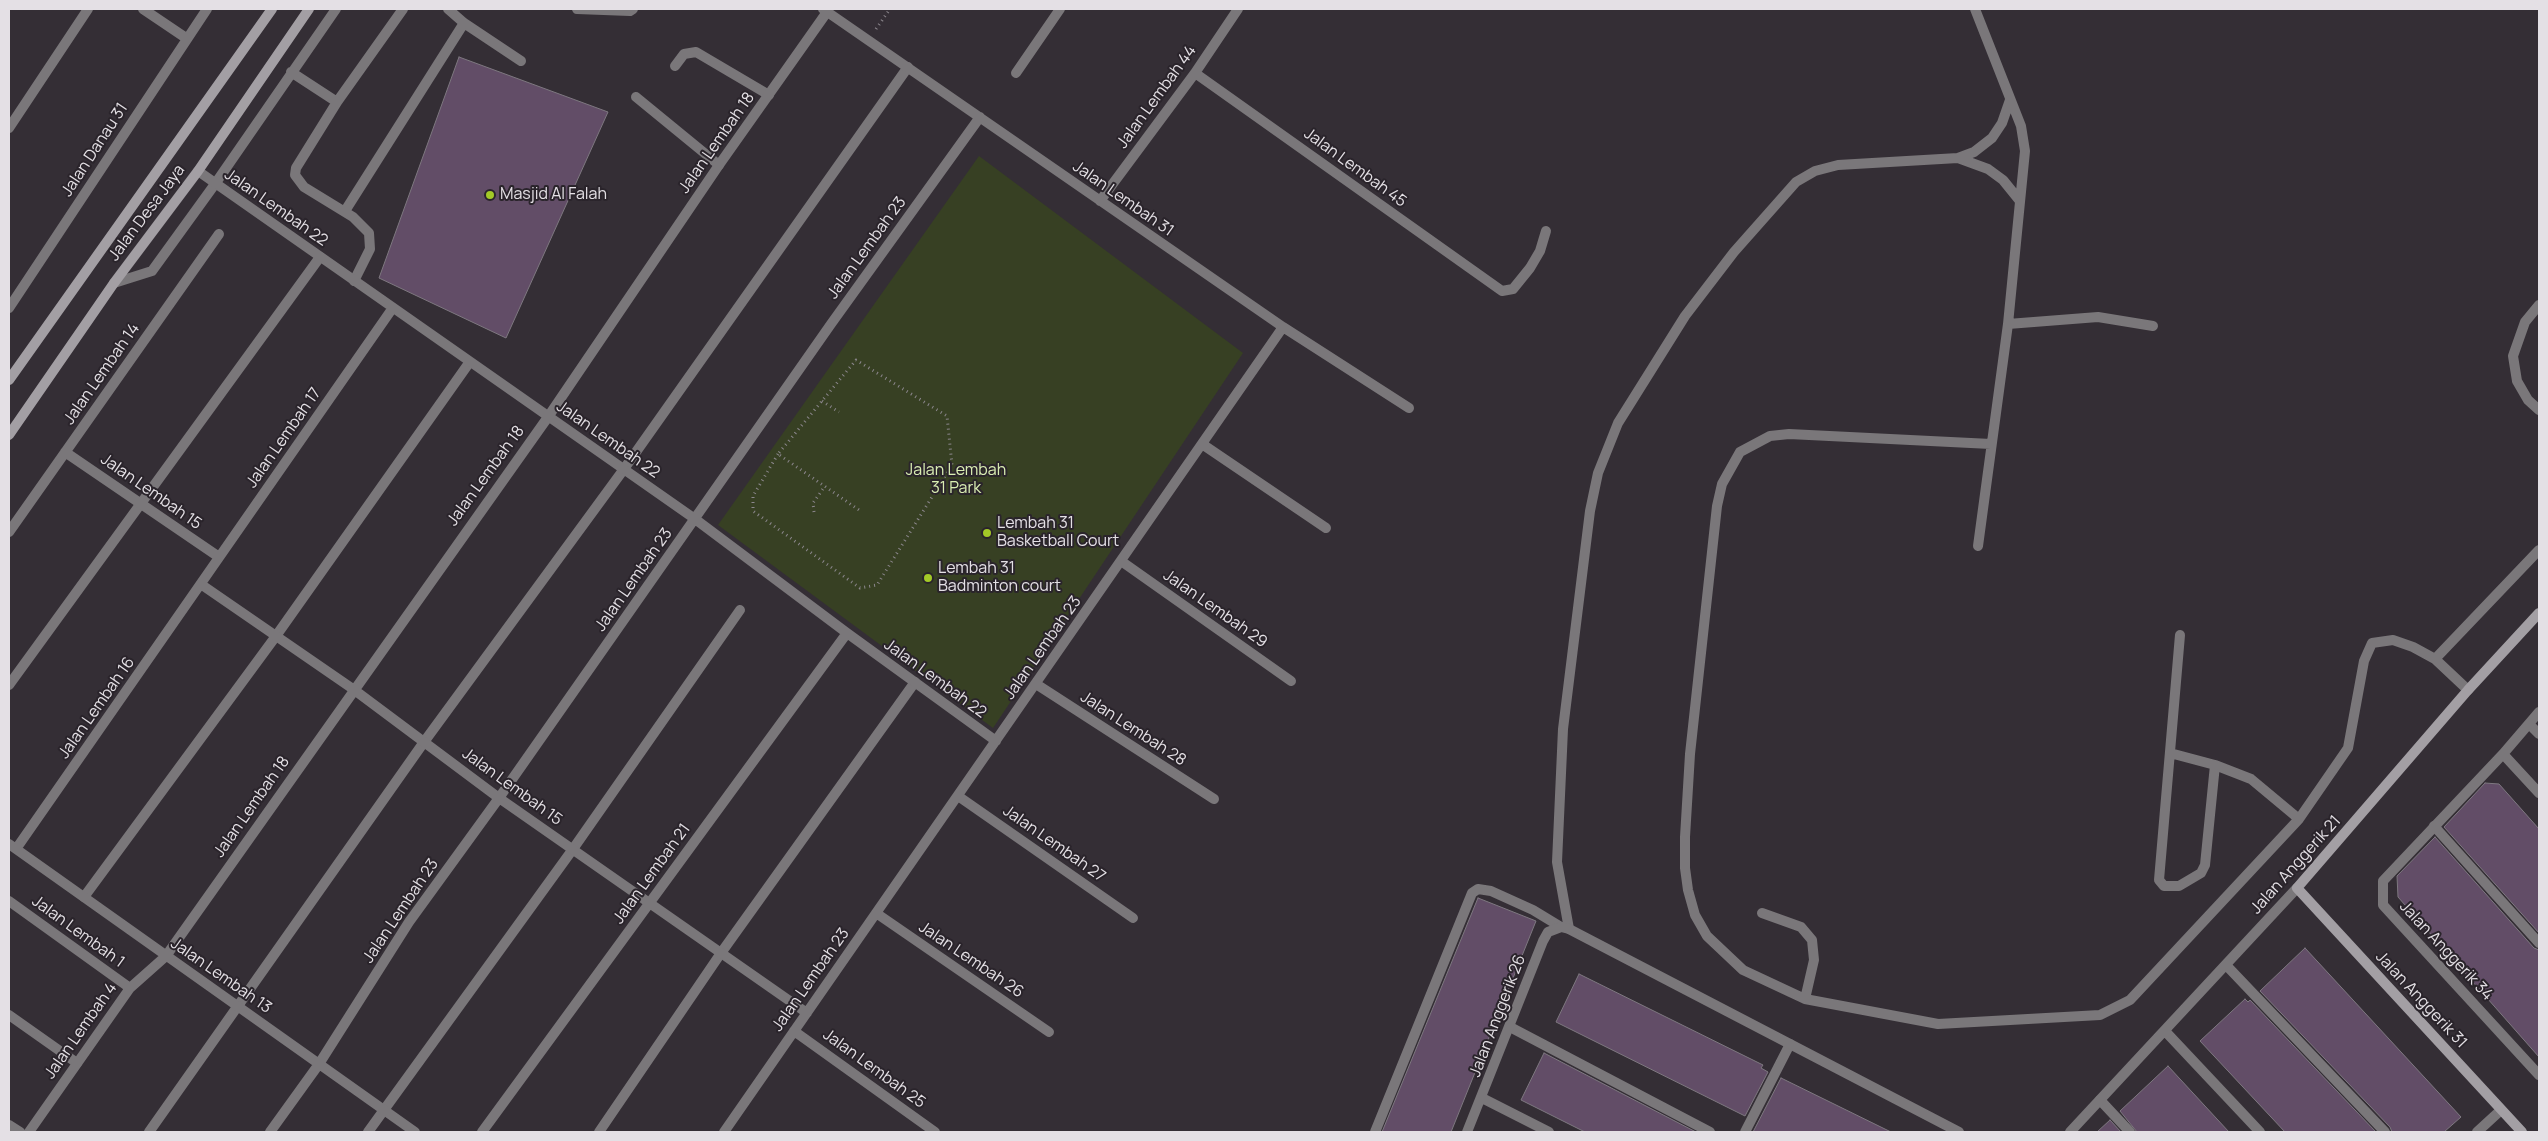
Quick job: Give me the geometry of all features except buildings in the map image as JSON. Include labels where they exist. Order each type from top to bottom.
[{"type":"main road","name":"Jalan Desa Jaya","points":[[9,380],[272,9]]},
{"type":"main road","name":"Jalan Desa Jaya","points":[[9,435],[114,283],[198,171],[309,9]]},
{"type":"main road","name":"Jalan Anggerik 21","points":[[2298,888],[2468,690],[2539,613]]},
{"type":"main road","name":"Jalan Anggerik 31","points":[[2298,888],[2522,1132]]},
{"type":"street","points":[[9,128],[88,9]]},
{"type":"street","points":[[143,9],[186,38]]},
{"type":"street","name":"Jalan Danau 31","points":[[9,308],[207,9]]},
{"type":"street","points":[[114,283],[152,270],[215,184],[336,9]]},
{"type":"street","points":[[354,281],[367,256],[370,241],[365,227],[345,211],[304,187],[296,176],[298,162],[337,102],[403,9]]},
{"type":"street","points":[[448,9],[464,23],[522,61]]},
{"type":"street","points":[[577,9],[630,11],[633,9]]},
{"type":"street","points":[[1016,73],[1060,9]]},
{"type":"street","name":"Jalan Lembah 44","points":[[1100,202],[1195,72],[1238,9]]},
{"type":"street","points":[[1975,9],[2021,126],[2025,151],[2008,324],[1978,546]]},
{"type":"street","name":"Jalan Lembah 31","points":[[825,10],[1283,327],[1409,408]]},
{"type":"street","name":"Jalan Lembah 18","points":[[166,956],[353,689],[548,417],[719,165],[769,95],[825,10]]},
{"type":"street","points":[[345,211],[464,23]]},
{"type":"street","points":[[674,66],[684,54],[696,52],[769,95]]},
{"type":"street","points":[[149,1132],[239,1007],[424,742],[624,469],[908,67]]},
{"type":"street","points":[[291,72],[337,102]]},
{"type":"street","name":"Jalan Lembah 45","points":[[1195,72],[1497,288],[1508,291],[1518,285],[1540,251],[1546,231]]},
{"type":"street","points":[[636,97],[719,165]]},
{"type":"street","points":[[1565,928],[1557,862],[1563,729],[1590,511],[1598,473],[1618,423],[1685,316],[1734,252],[1796,182],[1815,171],[1838,165],[1958,158],[1974,152],[1992,138],[2002,123],[2010,100]]},
{"type":"street","name":"Jalan Lembah 23","points":[[270,1132],[319,1064],[409,922],[499,798],[980,117]]},
{"type":"street","points":[[1958,158],[1988,169],[2003,180],[2020,201]]},
{"type":"street","name":"Jalan Lembah 22","points":[[198,171],[469,363],[695,519],[847,633],[996,741]]},
{"type":"street","name":"Jalan Lembah 14","points":[[9,532],[219,234]]},
{"type":"street","points":[[9,685],[320,257]]},
{"type":"street","points":[[2539,304],[2525,322],[2513,356],[2517,381],[2528,400],[2539,410]]},
{"type":"street","name":"Jalan Lembah 17","points":[[202,584],[392,308]]},
{"type":"street","points":[[2008,324],[2098,317],[2153,326]]},
{"type":"street","name":"Jalan Lembah 23","points":[[724,1132],[1283,327]]},
{"type":"street","points":[[84,897],[276,636],[469,363]]},
{"type":"street","points":[[1991,444],[1789,434],[1770,436],[1740,452],[1722,484],[1717,506],[1690,754],[1685,868],[1688,890],[1695,915],[1707,936],[1743,970],[1805,999],[1938,1024],[2100,1015],[2130,1000],[2299,819],[2348,748],[2364,661],[2372,643],[2393,640],[2412,647],[2435,659],[2468,690]]},
{"type":"street","points":[[1202,444],[1326,528]]},
{"type":"street","name":"Jalan Lembah 15","points":[[66,452],[219,557]]},
{"type":"street","points":[[2435,659],[2539,550]]},
{"type":"street","name":"Jalan Lembah 29","points":[[1121,561],[1291,681]]},
{"type":"street","name":"Jalan Lembah 15","points":[[202,584],[353,689],[499,798],[807,1012]]},
{"type":"street","name":"Jalan Lembah 16","points":[[12,847],[202,584]]},
{"type":"street","points":[[368,1132],[573,849],[740,610]]},
{"type":"street","name":"Jalan Lembah 21","points":[[482,1132],[847,633]]},
{"type":"street","points":[[2180,635],[2159,880],[2164,886],[2179,886],[2201,874],[2205,865],[2215,765]]},
{"type":"street","points":[[599,1132],[721,953],[915,682]]},
{"type":"street","name":"Jalan Lembah 28","points":[[1036,684],[1214,799]]},
{"type":"street","name":"Jalan Anggerik 34","points":[[2539,712],[2503,754],[2383,881],[2383,905],[2539,1075]]},
{"type":"street","points":[[2529,724],[2539,734]]},
{"type":"street","points":[[2170,753],[2215,765],[2251,779],[2299,819]]},
{"type":"street","points":[[2503,754],[2539,793]]},
{"type":"street","name":"Jalan Lembah 27","points":[[958,796],[1132,918]]},
{"type":"street","points":[[2434,826],[2539,942]]},
{"type":"street","name":"Jalan Lembah 13","points":[[12,847],[415,1132]]},
{"type":"street","name":"Jalan Anggerik 21","points":[[2070,1132],[2298,888]]},
{"type":"street","points":[[1376,1132],[1472,892],[1478,889],[1491,891],[1533,910],[1959,1132]]},
{"type":"street","name":"Jalan Lembah 1","points":[[9,901],[130,988]]},
{"type":"street","name":"Jalan Lembah 26","points":[[876,913],[1049,1032]]},
{"type":"street","points":[[1762,913],[1801,928],[1812,940],[1814,960],[1805,999]]},
{"type":"street","name":"Jalan Anggerik 26","points":[[1467,1132],[1543,941],[1548,932],[1565,928]]},
{"type":"street","name":"Jalan Lembah 4","points":[[29,1132],[130,988],[166,956]]},
{"type":"street","points":[[2226,965],[2385,1132]]},
{"type":"street","points":[[9,1015],[77,1063]]},
{"type":"street","points":[[1510,1027],[1710,1132]]},
{"type":"street","name":"Jalan Lembah 25","points":[[794,1031],[936,1132]]},
{"type":"street","points":[[2165,1031],[2260,1132]]},
{"type":"street","points":[[1745,1132],[1790,1044]]},
{"type":"street","points":[[1482,1098],[1549,1132]]},
{"type":"street","points":[[2100,1100],[2130,1132]]},
{"type":"street","points":[[2477,1132],[2502,1110]]},
{"type":"street","points":[[9,1125],[20,1132]]},
{"type":"path","points":[[869,40],[890,9]]},
{"type":"path","points":[[856,360],[947,416],[952,465],[877,586],[860,588],[754,511],[753,496],[778,454],[856,360]]},
{"type":"path","points":[[822,401],[839,412]]},
{"type":"path","points":[[778,454],[859,510]]},
{"type":"path","points":[[814,512],[813,503],[825,486]]},
{"type":"green space","name":"Jalan Lembah 31 Park","points":[[979,156],[1243,353],[993,728],[718,525]]},
{"type":"place","name":"Masjid Al Falah","points":[[490,195]]},
{"type":"place","name":"Lembah 31 Basketball Court","points":[[987,533]]},
{"type":"place","name":"Lembah 31 Badminton court","points":[[928,578]]}]
